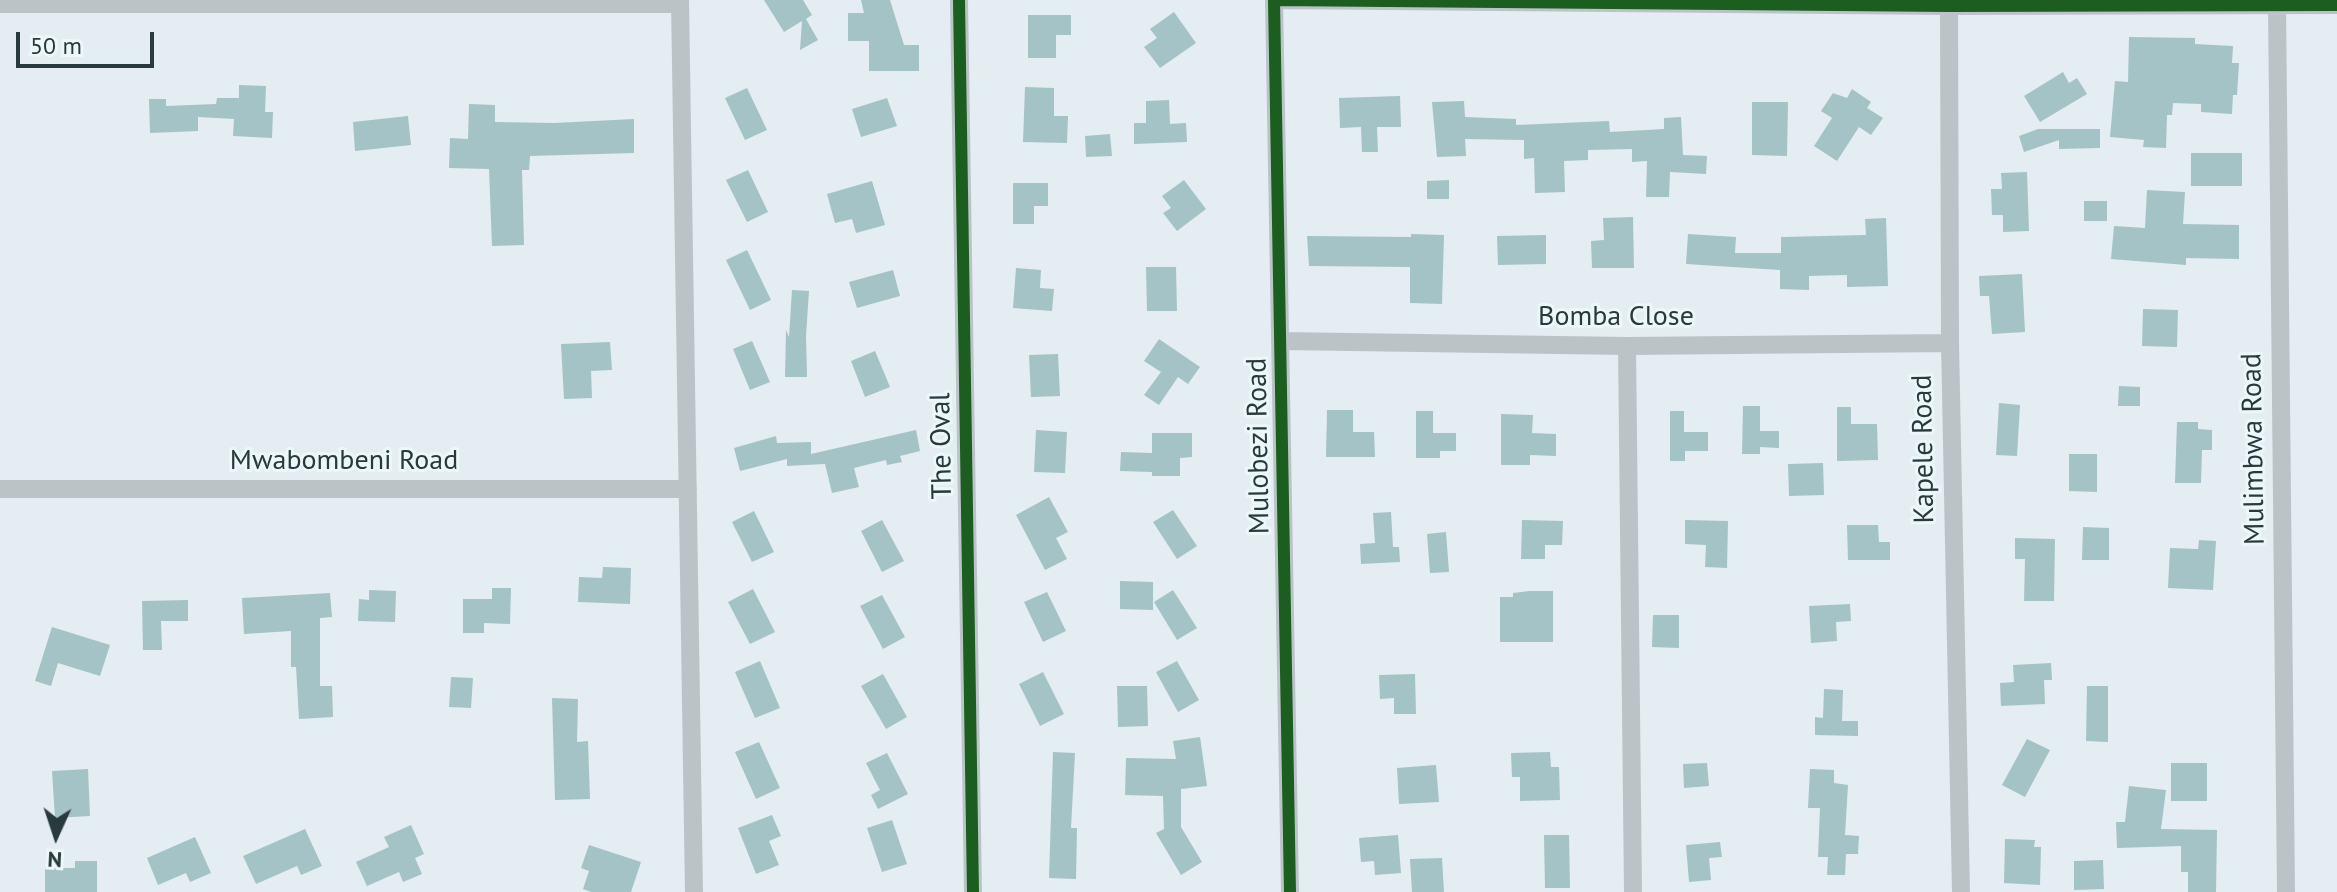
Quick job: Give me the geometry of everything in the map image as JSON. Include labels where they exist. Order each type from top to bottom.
[{"type":"street","name":"The Oval","points":[[959,0],[973,892]]},
{"type":"street","points":[[1274,0],[1949,6],[2337,5]]},
{"type":"street","name":"Mulobezi Road","points":[[1274,0],[1290,892]]},
{"type":"street","points":[[0,4],[680,2],[694,892]]},
{"type":"street","name":"Mulimbwa Road","points":[[2277,5],[2286,892]]},
{"type":"street","name":"Kapele Road","points":[[1949,6],[1950,343],[1961,892]]},
{"type":"street","name":"Bomba Close","points":[[1281,341],[1627,346],[1950,343]]},
{"type":"street","points":[[1627,346],[1633,892]]},
{"type":"street","name":"Mwabombeni Road","points":[[0,489],[688,489]]},
{"type":"building","points":[[764,0],[803,0],[812,15],[806,19],[818,40],[800,50],[802,21],[784,32]]},
{"type":"building","points":[[861,0],[890,0],[904,45],[919,45],[919,71],[869,71],[869,41],[848,41],[848,13],[864,13]]},
{"type":"building","points":[[1174,12],[1196,43],[1160,68],[1144,47],[1157,38],[1150,29]]},
{"type":"building","points":[[1028,15],[1071,15],[1071,35],[1056,35],[1056,58],[1028,58]]},
{"type":"building","points":[[2129,37],[2195,38],[2195,44],[2233,46],[2232,63],[2239,63],[2232,114],[2201,112],[2201,104],[2173,103],[2172,115],[2167,115],[2166,148],[2143,147],[2144,140],[2110,137],[2115,81],[2128,82]]},
{"type":"building","points":[[2063,72],[2069,83],[2077,78],[2087,94],[2040,122],[2024,96]]},
{"type":"building","points":[[239,85],[266,86],[265,112],[273,112],[272,138],[233,136],[234,119],[198,117],[198,131],[150,133],[149,99],[166,99],[166,106],[216,104],[217,98],[239,98]]},
{"type":"building","points":[[1025,87],[1054,88],[1054,116],[1068,116],[1067,143],[1023,142]]},
{"type":"building","points":[[747,88],[767,130],[745,140],[725,98]]},
{"type":"building","points":[[1852,89],[1871,102],[1867,108],[1883,118],[1871,135],[1859,127],[1837,161],[1814,146],[1832,118],[1821,111],[1833,93],[1847,98]]},
{"type":"building","points":[[1400,96],[1401,127],[1377,127],[1378,152],[1362,152],[1361,127],[1340,128],[1339,98]]},
{"type":"building","points":[[887,98],[897,126],[861,137],[852,109]]},
{"type":"building","points":[[1169,100],[1170,124],[1186,123],[1187,142],[1134,144],[1134,123],[1146,123],[1146,101]]},
{"type":"building","points":[[1464,101],[1465,117],[1516,119],[1516,125],[1609,121],[1610,132],[1664,129],[1664,118],[1681,117],[1683,155],[1707,156],[1706,174],[1670,172],[1669,197],[1646,197],[1647,161],[1632,162],[1632,149],[1588,150],[1588,160],[1564,161],[1565,192],[1535,193],[1534,158],[1524,159],[1524,140],[1465,139],[1466,156],[1437,157],[1432,102]]},
{"type":"building","points":[[1752,102],[1788,102],[1787,156],[1752,155]]},
{"type":"building","points":[[469,104],[495,105],[495,122],[634,119],[634,153],[530,156],[529,170],[522,170],[524,245],[492,246],[489,169],[449,168],[450,138],[468,139]]},
{"type":"building","points":[[408,116],[411,145],[355,151],[353,122]]},
{"type":"building","points":[[2038,129],[2100,129],[2100,148],[2059,149],[2059,140],[2024,152],[2019,136]]},
{"type":"building","points":[[1110,134],[1112,156],[1086,157],[1085,136]]},
{"type":"building","points":[[2191,153],[2242,153],[2242,186],[2191,186]]},
{"type":"building","points":[[748,170],[768,212],[747,222],[726,180]]},
{"type":"building","points":[[2027,172],[2029,231],[2003,232],[2003,215],[1992,215],[1991,189],[2002,189],[2001,173]]},
{"type":"building","points":[[1184,180],[1206,209],[1177,231],[1163,213],[1171,208],[1162,196]]},
{"type":"building","points":[[1449,180],[1449,199],[1427,199],[1427,181]]},
{"type":"building","points":[[872,181],[885,225],[856,233],[852,219],[835,223],[827,194]]},
{"type":"building","points":[[1013,183],[1048,183],[1048,206],[1034,206],[1034,224],[1013,224]]},
{"type":"building","points":[[2147,190],[2185,192],[2183,224],[2239,225],[2239,259],[2186,258],[2186,265],[2111,259],[2114,226],[2145,228]]},
{"type":"building","points":[[2084,201],[2107,201],[2107,221],[2084,221]]},
{"type":"building","points":[[1633,217],[1634,268],[1592,268],[1591,241],[1604,240],[1603,218]]},
{"type":"building","points":[[1886,218],[1888,286],[1847,287],[1847,275],[1809,276],[1809,290],[1780,289],[1780,270],[1686,264],[1688,234],[1736,237],[1735,253],[1781,253],[1781,237],[1866,235],[1865,219]]},
{"type":"building","points":[[1411,234],[1444,235],[1442,304],[1410,303],[1410,267],[1309,266],[1307,236],[1411,237]]},
{"type":"building","points":[[1546,235],[1546,264],[1498,265],[1497,236]]},
{"type":"building","points":[[747,250],[771,300],[750,310],[726,260]]},
{"type":"building","points":[[1146,267],[1176,267],[1177,311],[1147,311]]},
{"type":"building","points":[[1016,268],[1041,270],[1040,288],[1054,289],[1052,311],[1013,308]]},
{"type":"building","points":[[893,270],[900,296],[857,308],[849,282]]},
{"type":"building","points":[[2022,274],[2025,332],[1992,334],[1989,296],[1980,296],[1979,276]]},
{"type":"building","points":[[792,290],[809,291],[807,377],[785,377],[786,330],[789,337]]},
{"type":"building","points":[[2143,309],[2178,310],[2177,347],[2142,346]]},
{"type":"building","points":[[1159,339],[1200,367],[1188,384],[1178,377],[1159,405],[1144,395],[1161,372],[1144,361]]},
{"type":"building","points":[[752,341],[770,382],[750,390],[733,349]]},
{"type":"building","points":[[610,342],[612,370],[591,371],[592,398],[564,399],[561,344]]},
{"type":"building","points":[[875,351],[890,387],[865,397],[851,361]]},
{"type":"building","points":[[1058,354],[1060,396],[1031,397],[1029,355]]},
{"type":"building","points":[[2119,386],[2140,387],[2140,406],[2118,406]]},
{"type":"building","points":[[1999,403],[2020,405],[2017,456],[1996,455]]},
{"type":"building","points":[[1743,406],[1760,406],[1760,431],[1779,431],[1779,448],[1760,447],[1760,454],[1742,454]]},
{"type":"building","points":[[1837,407],[1851,407],[1851,424],[1877,424],[1878,460],[1837,461]]},
{"type":"building","points":[[1327,410],[1353,410],[1353,432],[1374,432],[1375,457],[1326,457]]},
{"type":"building","points":[[1416,411],[1433,411],[1433,433],[1456,433],[1456,451],[1440,451],[1440,458],[1416,458]]},
{"type":"building","points":[[1670,411],[1684,411],[1684,432],[1708,432],[1708,451],[1685,451],[1685,461],[1670,461]]},
{"type":"building","points":[[1501,414],[1533,415],[1532,433],[1556,434],[1556,456],[1530,455],[1530,465],[1501,465]]},
{"type":"building","points":[[2177,422],[2198,422],[2198,429],[2212,430],[2212,450],[2202,450],[2201,483],[2175,483]]},
{"type":"building","points":[[916,430],[920,451],[900,456],[902,462],[887,465],[886,460],[854,468],[859,487],[832,493],[825,464],[787,466],[787,459],[740,471],[734,448],[776,436],[777,443],[811,442],[811,454]]},
{"type":"building","points":[[1036,430],[1067,432],[1065,473],[1034,472]]},
{"type":"building","points":[[1152,433],[1192,433],[1192,457],[1180,458],[1180,476],[1120,471],[1121,452],[1152,453]]},
{"type":"building","points":[[2069,454],[2097,454],[2097,492],[2069,491]]},
{"type":"building","points":[[1823,463],[1824,495],[1789,496],[1788,464]]},
{"type":"building","points":[[1049,497],[1068,532],[1056,538],[1067,559],[1045,570],[1016,515]]},
{"type":"building","points":[[1173,510],[1197,546],[1177,559],[1153,522]]},
{"type":"building","points":[[754,511],[774,552],[752,562],[732,522]]},
{"type":"building","points":[[1391,512],[1393,547],[1399,547],[1400,562],[1361,564],[1360,544],[1375,543],[1373,513]]},
{"type":"building","points":[[882,520],[904,561],[882,572],[861,531]]},
{"type":"building","points":[[1522,520],[1563,521],[1562,545],[1545,545],[1545,559],[1521,559]]},
{"type":"building","points":[[1685,520],[1728,521],[1727,568],[1705,567],[1706,545],[1685,544]]},
{"type":"building","points":[[1847,525],[1878,525],[1879,542],[1890,542],[1890,560],[1848,560]]},
{"type":"building","points":[[2083,527],[2109,528],[2109,560],[2082,560]]},
{"type":"building","points":[[1446,532],[1449,572],[1430,573],[1427,534]]},
{"type":"building","points":[[2015,538],[2055,539],[2054,601],[2024,601],[2025,559],[2015,559]]},
{"type":"building","points":[[2199,540],[2216,541],[2213,590],[2168,588],[2170,548],[2198,549]]},
{"type":"building","points":[[603,567],[631,568],[630,604],[578,602],[579,577],[602,578]]},
{"type":"building","points":[[1120,581],[1153,582],[1153,610],[1120,609]]},
{"type":"building","points":[[492,588],[511,588],[510,624],[484,623],[484,633],[463,633],[463,599],[492,599]]},
{"type":"building","points":[[753,589],[775,632],[750,644],[728,602]]},
{"type":"building","points":[[369,590],[396,591],[395,622],[358,621],[359,599],[369,600]]},
{"type":"building","points":[[1173,590],[1197,628],[1177,640],[1154,602]]},
{"type":"building","points":[[1553,591],[1553,642],[1500,642],[1500,597],[1513,597],[1513,593]]},
{"type":"building","points":[[1047,592],[1066,631],[1043,642],[1024,602]]},
{"type":"building","points":[[330,593],[332,617],[320,618],[320,686],[332,686],[333,717],[299,719],[296,667],[291,667],[291,631],[244,634],[242,598]]},
{"type":"building","points":[[882,595],[905,637],[883,649],[860,606]]},
{"type":"building","points":[[188,600],[188,621],[161,621],[162,650],[143,650],[142,601]]},
{"type":"building","points":[[1850,604],[1851,621],[1836,622],[1837,641],[1811,643],[1809,606]]},
{"type":"building","points":[[1653,615],[1679,615],[1679,648],[1652,647]]},
{"type":"building","points":[[52,627],[110,645],[100,676],[58,663],[51,686],[35,681]]},
{"type":"building","points":[[760,661],[780,708],[755,718],[735,672]]},
{"type":"building","points":[[1177,661],[1199,700],[1178,712],[1156,672]]},
{"type":"building","points":[[2051,663],[2052,680],[2044,680],[2045,704],[2001,706],[2000,683],[2014,682],[2013,665]]},
{"type":"building","points":[[1043,672],[1064,714],[1040,726],[1019,684]]},
{"type":"building","points":[[883,674],[907,717],[886,729],[861,686]]},
{"type":"building","points":[[1415,674],[1416,714],[1394,714],[1394,698],[1380,699],[1379,675]]},
{"type":"building","points":[[451,677],[473,678],[471,708],[449,707]]},
{"type":"building","points":[[1117,686],[1147,686],[1148,726],[1118,727]]},
{"type":"building","points":[[2087,686],[2108,686],[2108,742],[2086,741]]},
{"type":"building","points":[[1824,689],[1843,690],[1842,721],[1858,721],[1858,736],[1815,735],[1815,717],[1823,718]]},
{"type":"building","points":[[552,698],[578,699],[577,742],[588,741],[590,799],[555,800]]},
{"type":"building","points":[[1200,737],[1207,786],[1181,789],[1181,827],[1202,862],[1181,875],[1156,833],[1164,829],[1163,796],[1125,795],[1126,758],[1176,759],[1173,741]]},
{"type":"building","points":[[2027,739],[2050,750],[2025,797],[2002,785]]},
{"type":"building","points":[[759,742],[780,788],[756,799],[735,752]]},
{"type":"building","points":[[1053,752],[1075,753],[1071,828],[1077,828],[1076,879],[1049,878]]},
{"type":"building","points":[[1550,752],[1551,767],[1559,767],[1560,800],[1520,801],[1520,777],[1512,777],[1511,753]]},
{"type":"building","points":[[887,753],[908,794],[878,809],[871,795],[880,790],[866,763]]},
{"type":"building","points":[[1707,763],[1709,786],[1684,788],[1683,764]]},
{"type":"building","points":[[2171,763],[2207,763],[2207,801],[2171,801]]},
{"type":"building","points":[[1436,765],[1439,802],[1399,804],[1397,768]]},
{"type":"building","points":[[88,769],[90,816],[55,818],[52,771]]},
{"type":"building","points":[[1810,769],[1834,770],[1834,783],[1848,785],[1845,835],[1859,836],[1858,854],[1846,854],[1845,875],[1827,875],[1828,857],[1818,857],[1820,808],[1808,808]]},
{"type":"building","points":[[2129,786],[2166,790],[2161,829],[2217,830],[2216,892],[2188,892],[2188,872],[2181,872],[2181,846],[2117,848],[2116,822],[2125,822]]},
{"type":"building","points":[[772,815],[781,836],[769,841],[779,865],[756,874],[738,828]]},
{"type":"building","points":[[892,820],[907,864],[882,872],[867,828]]},
{"type":"building","points":[[411,825],[424,854],[415,858],[422,874],[403,882],[399,872],[367,886],[356,862],[389,847],[384,837]]},
{"type":"building","points":[[305,829],[322,866],[301,875],[297,866],[256,884],[243,856]]},
{"type":"building","points":[[1398,835],[1401,873],[1375,875],[1374,861],[1361,862],[1359,838]]},
{"type":"building","points":[[1544,835],[1569,835],[1570,888],[1545,888]]},
{"type":"building","points":[[195,837],[211,873],[190,882],[186,873],[158,885],[147,858]]},
{"type":"building","points":[[2005,839],[2035,840],[2034,847],[2041,847],[2040,885],[2004,883]]},
{"type":"building","points":[[1720,842],[1722,857],[1709,858],[1711,880],[1689,882],[1686,845]]},
{"type":"building","points":[[589,845],[641,862],[631,892],[591,892],[583,889],[589,871],[581,868]]},
{"type":"building","points":[[1442,858],[1444,892],[1412,892],[1410,859]]},
{"type":"building","points":[[2103,860],[2104,889],[2074,890],[2074,861]]},
{"type":"building","points":[[75,861],[97,861],[97,892],[45,892],[45,868],[75,868]]},
{"type":"cycle path","points":[[959,0],[973,892]]},
{"type":"cycle path","points":[[1274,0],[1949,6],[2337,5]]},
{"type":"cycle path","points":[[1274,0],[1290,892]]}]
